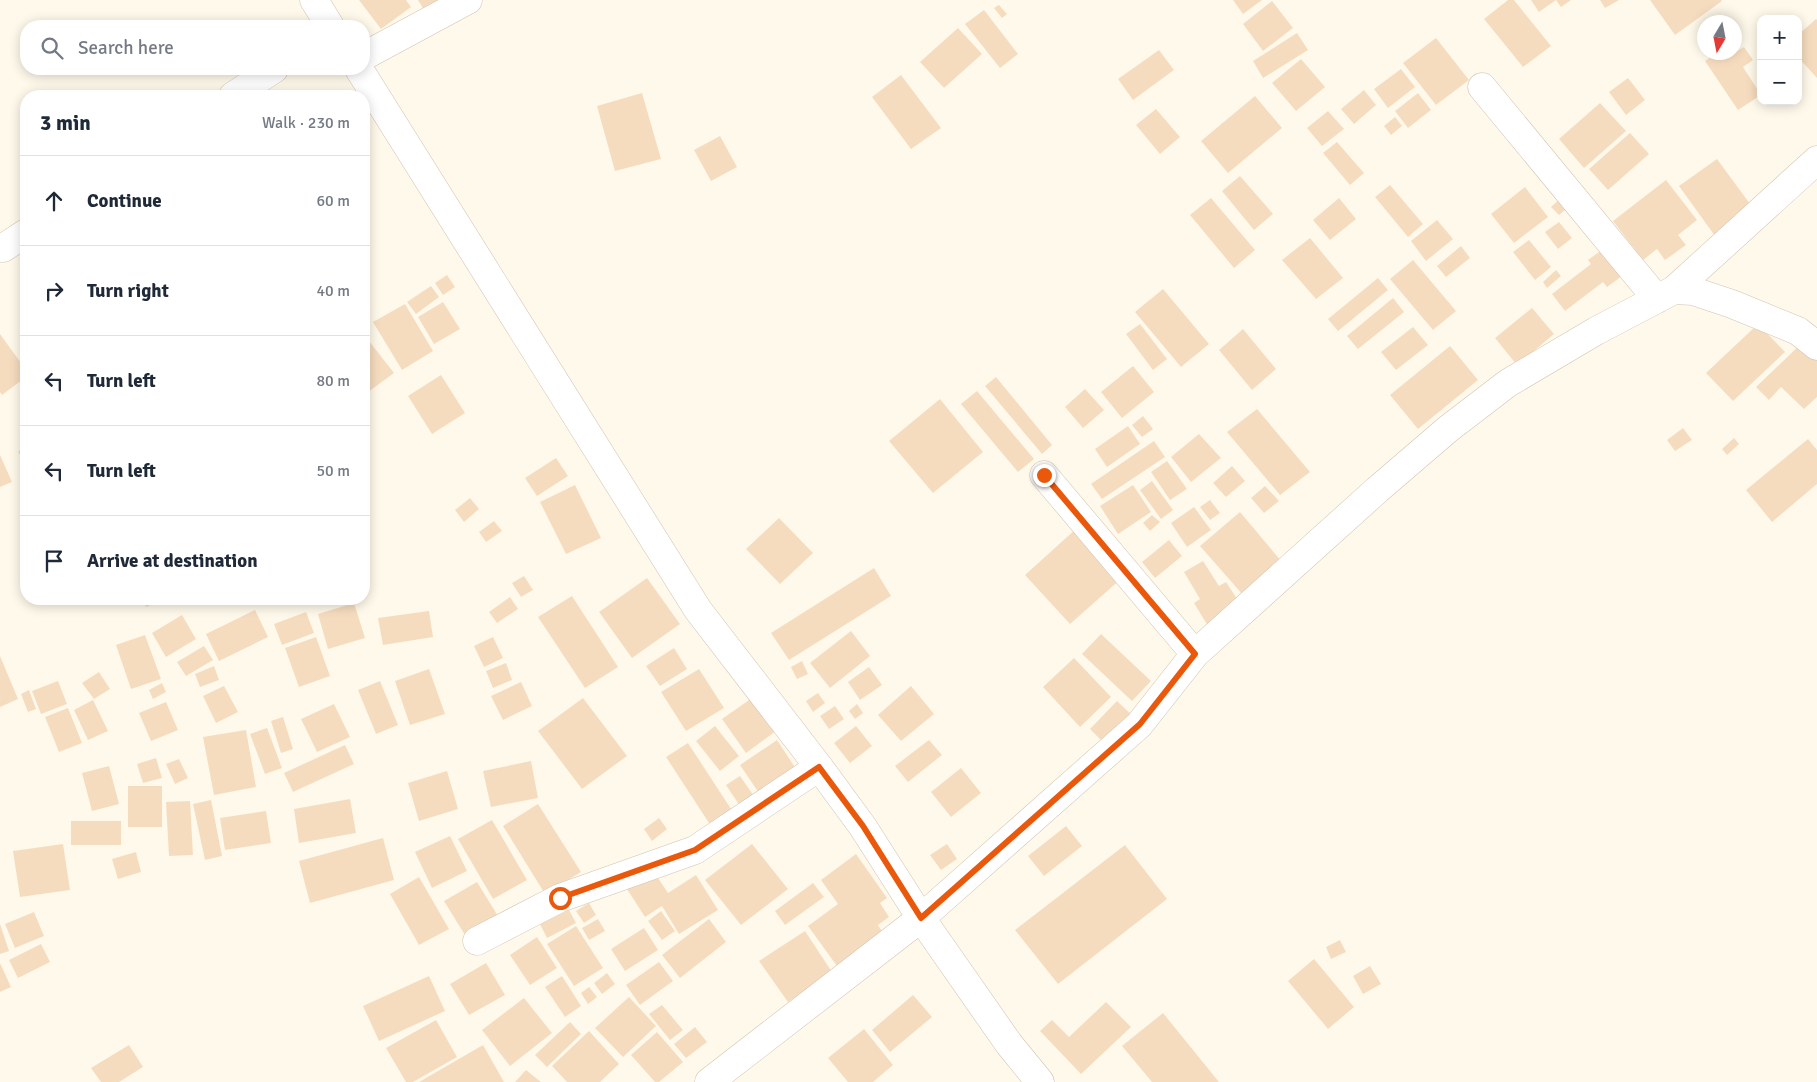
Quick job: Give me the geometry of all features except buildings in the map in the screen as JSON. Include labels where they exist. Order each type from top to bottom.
[{"type":"street","points":[[314,0],[326,20]]},
{"type":"street","points":[[370,53],[468,0]]},
{"type":"street","points":[[242,90],[265,75]]},
{"type":"street","points":[[363,75],[698,610],[863,826],[921,918],[1009,1044],[1040,1082]]},
{"type":"street","points":[[1482,87],[1666,295]]},
{"type":"street","points":[[709,1082],[921,918],[1140,724],[1195,654],[1377,490],[1448,429],[1508,383],[1596,331],[1666,295],[1817,160]]},
{"type":"street","points":[[3,248],[20,237]]},
{"type":"street","points":[[1666,295],[1693,291],[1732,304],[1798,331],[1817,346]]},
{"type":"street","points":[[1044,475],[1195,654]]},
{"type":"street","points":[[477,941],[560,898],[695,850],[819,767]]},
{"type":"route","points":[[560,898],[695,850],[819,767],[863,826],[921,918],[1140,724],[1195,654],[1044,475]]}]
